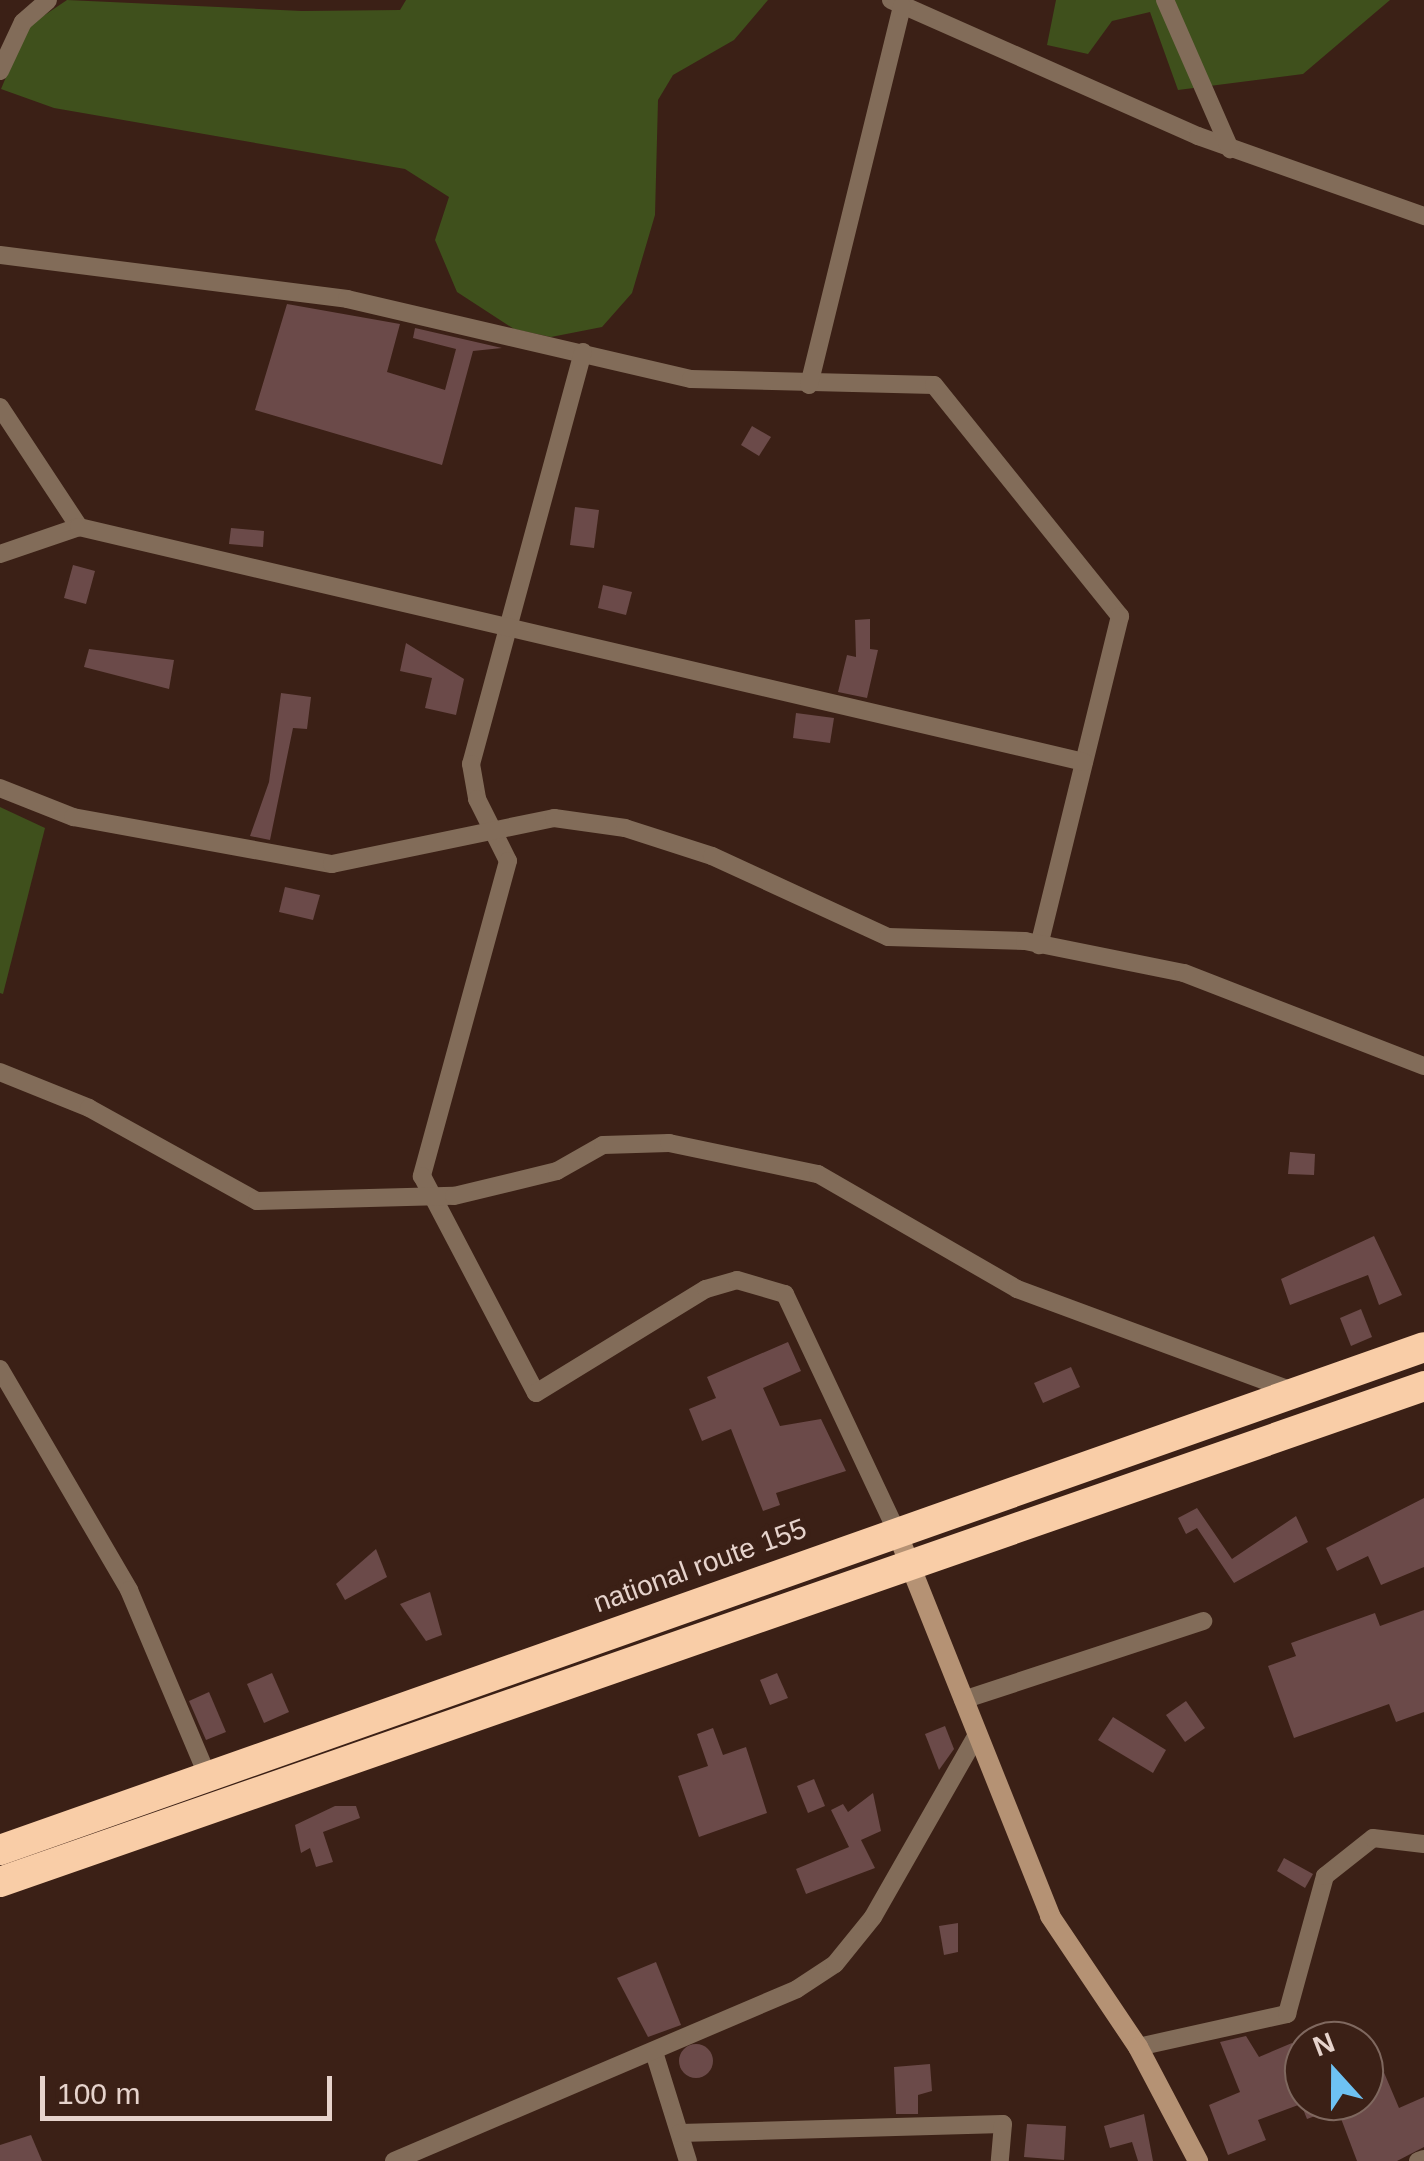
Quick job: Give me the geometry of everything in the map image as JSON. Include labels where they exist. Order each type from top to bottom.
[{"type":"highway","name":"national route 155","points":[[0,1850],[896,1530],[1424,1347]]},
{"type":"highway","points":[[0,1882],[1424,1386]]},
{"type":"street","points":[[0,72],[23,22],[48,0]]},
{"type":"street","points":[[1165,0],[1230,149]]},
{"type":"street","points":[[809,385],[897,3],[1230,149],[1424,216]]},
{"type":"street","points":[[0,255],[347,299],[691,379],[934,386],[1120,616],[1039,945]]},
{"type":"street","points":[[583,352],[472,764],[477,799],[500,832],[508,860],[422,1176],[536,1393],[706,1289],[737,1280],[785,1294],[896,1530],[1050,1916],[1138,2047],[1198,2161]]},
{"type":"street","points":[[0,407],[79,528]]},
{"type":"street","points":[[0,554],[79,528],[511,623],[1084,762]]},
{"type":"street","points":[[0,788],[72,816],[314,862],[500,832],[554,818],[625,828],[712,856],[888,936],[1039,945],[1184,973],[1424,1066]]},
{"type":"street","points":[[0,1072],[89,1108],[257,1201],[434,1196],[556,1171],[603,1145],[669,1143],[818,1174],[1017,1289],[1295,1392]]},
{"type":"street","points":[[0,1369],[129,1590],[208,1776]]},
{"type":"street","points":[[964,1700],[1202,1621]]},
{"type":"street","points":[[394,2161],[654,2052],[835,1964],[873,1917],[976,1738]]},
{"type":"street","points":[[1138,2047],[1287,2014],[1324,1876],[1372,1838],[1424,1844]]},
{"type":"street","points":[[654,2052],[688,2161]]},
{"type":"street","points":[[680,2133],[1003,2124],[1000,2161]]},
{"type":"green space","points":[[67,0],[302,11],[400,10],[406,0],[768,0],[734,40],[673,75],[658,100],[655,215],[632,293],[602,327],[551,337],[514,329],[457,292],[435,240],[449,197],[405,169],[54,108],[1,89],[27,27]]},
{"type":"green space","points":[[1056,0],[1390,0],[1303,74],[1178,90],[1150,12],[1112,21],[1088,54],[1047,45]]},
{"type":"green space","points":[[0,807],[45,828],[3,994],[0,993]]},
{"type":"building","points":[[287,304],[400,324],[387,372],[445,390],[456,349],[413,338],[415,328],[502,348],[473,351],[442,465],[255,410]]},
{"type":"building","points":[[752,426],[771,437],[759,456],[741,445]]},
{"type":"building","points":[[575,507],[599,510],[594,548],[570,545]]},
{"type":"building","points":[[231,528],[264,531],[263,547],[229,544]]},
{"type":"building","points":[[73,565],[95,571],[86,604],[64,598]]},
{"type":"building","points":[[603,585],[632,592],[626,615],[598,608]]},
{"type":"building","points":[[870,619],[870,649],[878,650],[867,698],[838,692],[847,655],[856,657],[855,620]]},
{"type":"building","points":[[406,643],[464,679],[456,715],[425,708],[432,678],[400,671]]},
{"type":"building","points":[[89,649],[174,660],[169,689],[84,667]]},
{"type":"building","points":[[281,693],[311,697],[307,729],[293,728],[270,840],[250,836],[269,782]]},
{"type":"building","points":[[796,713],[834,718],[830,743],[793,738]]},
{"type":"building","points":[[285,887],[320,895],[313,920],[279,912]]},
{"type":"building","points":[[1290,1152],[1315,1154],[1314,1175],[1288,1174]]},
{"type":"building","points":[[1374,1236],[1402,1295],[1379,1305],[1368,1275],[1290,1305],[1281,1279]]},
{"type":"building","points":[[1361,1309],[1372,1337],[1351,1346],[1340,1318]]},
{"type":"building","points":[[788,1342],[801,1371],[763,1388],[780,1426],[821,1419],[846,1471],[776,1493],[780,1505],[763,1511],[731,1429],[702,1441],[689,1409],[716,1398],[707,1377]]},
{"type":"building","points":[[1071,1367],[1080,1387],[1043,1403],[1034,1383]]},
{"type":"building","points":[[1424,1498],[1424,1567],[1381,1585],[1368,1556],[1337,1571],[1326,1548]]},
{"type":"building","points":[[1197,1508],[1232,1559],[1296,1516],[1308,1542],[1234,1583],[1197,1528],[1186,1534],[1178,1518]]},
{"type":"building","points":[[797,1516],[804,1534],[782,1543],[775,1525]]},
{"type":"building","points":[[376,1549],[387,1577],[345,1600],[336,1584]]},
{"type":"building","points":[[430,1592],[442,1635],[426,1641],[400,1604]]},
{"type":"building","points":[[1424,1610],[1424,1712],[1396,1722],[1389,1704],[1294,1738],[1268,1666],[1296,1656],[1291,1643],[1375,1613],[1380,1626]]},
{"type":"building","points":[[272,1673],[289,1712],[264,1723],[247,1684]]},
{"type":"building","points":[[777,1673],[788,1698],[770,1705],[760,1680]]},
{"type":"building","points":[[209,1692],[226,1732],[206,1740],[189,1701]]},
{"type":"building","points":[[1186,1701],[1205,1728],[1185,1742],[1166,1715]]},
{"type":"building","points":[[1113,1717],[1166,1750],[1153,1773],[1098,1740]]},
{"type":"building","points":[[945,1726],[954,1749],[939,1770],[925,1734]]},
{"type":"building","points":[[713,1728],[723,1755],[746,1747],[767,1813],[699,1837],[678,1776],[708,1766],[697,1734]]},
{"type":"building","points":[[814,1779],[825,1806],[808,1813],[797,1786]]},
{"type":"building","points":[[873,1793],[881,1831],[861,1840],[875,1868],[806,1894],[796,1869],[849,1847],[831,1810],[843,1804],[848,1812]]},
{"type":"building","points":[[335,1806],[356,1806],[360,1818],[323,1832],[333,1862],[316,1867],[310,1848],[301,1853],[295,1825]]},
{"type":"building","points":[[1284,1858],[1313,1874],[1305,1888],[1277,1871]]},
{"type":"building","points":[[958,1923],[958,1952],[944,1955],[939,1926]]},
{"type":"building","points":[[656,1962],[681,2025],[648,2037],[617,1978]]},
{"type":"building","points":[[1246,2036],[1259,2057],[1284,2046],[1284,2110],[1258,2120],[1266,2140],[1228,2155],[1209,2105],[1240,2092],[1220,2042]]},
{"type":"building","points":[[696,2044],[708,2049],[713,2061],[708,2073],[696,2078],[684,2073],[679,2061],[684,2049]]},
{"type":"building","points":[[930,2064],[932,2091],[918,2095],[918,2114],[896,2114],[894,2067]]},
{"type":"building","points":[[1384,2073],[1399,2108],[1424,2097],[1424,2147],[1397,2161],[1357,2161],[1342,2121],[1384,2121]]},
{"type":"building","points":[[1144,2114],[1153,2161],[1138,2161],[1132,2142],[1110,2148],[1104,2126]]},
{"type":"building","points":[[1027,2124],[1066,2126],[1064,2160],[1024,2157]]},
{"type":"building","points":[[31,2135],[42,2161],[0,2161],[0,2145]]}]
